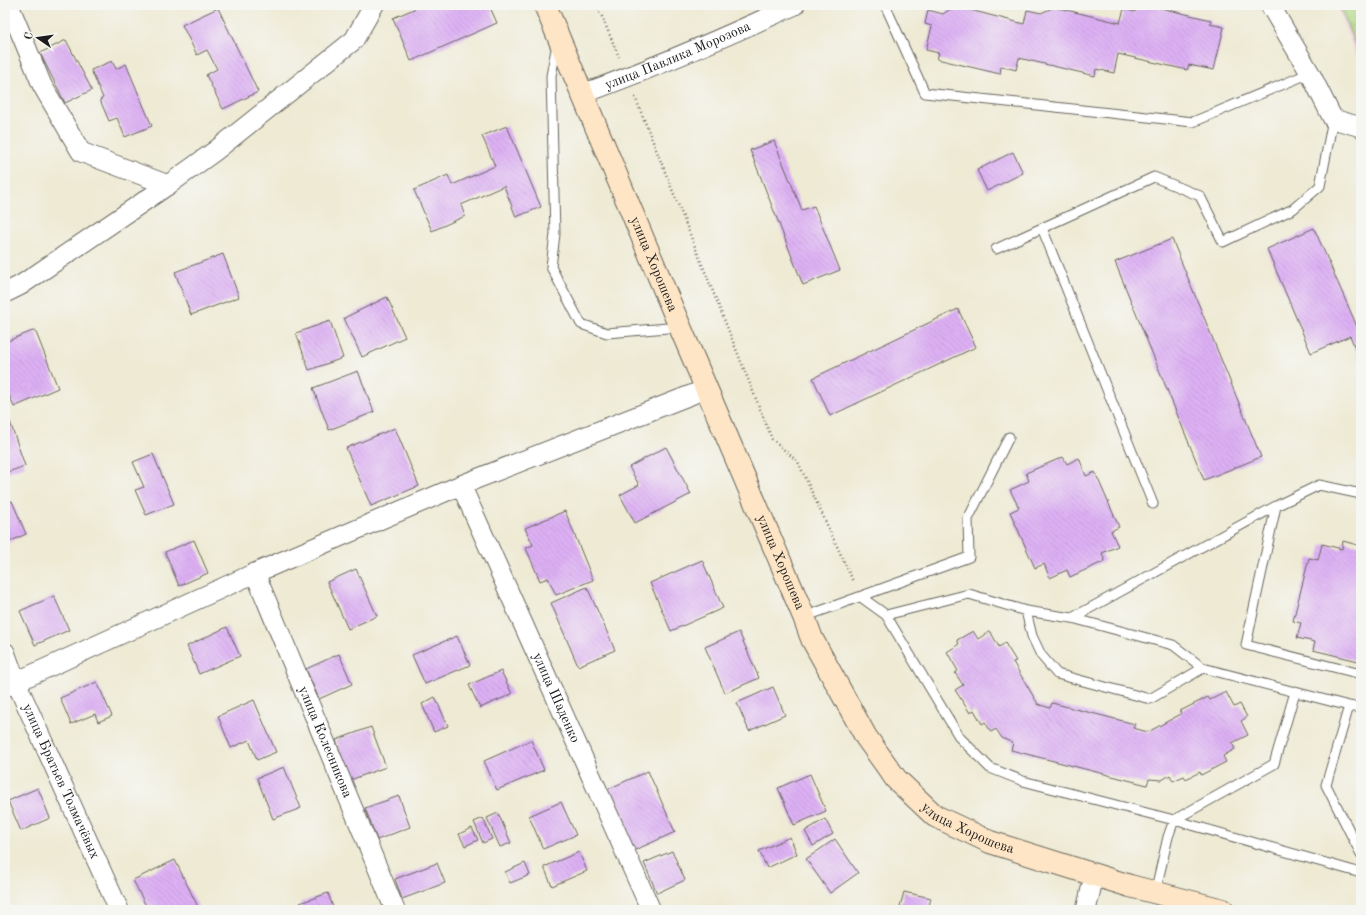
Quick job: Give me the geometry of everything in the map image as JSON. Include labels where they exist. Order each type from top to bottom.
[{"type":"main road","name":"улица Хорошева","points":[[545,5],[812,639],[866,737],[896,779],[935,816],[990,842],[1094,876],[1223,910]]},
{"type":"street","points":[[9,5],[42,86],[81,152],[168,185]]},
{"type":"street","points":[[5,292],[21,285],[168,185],[215,151],[354,40],[374,5]]},
{"type":"street","name":"улица Павлика Морозова","points":[[582,94],[628,78],[795,5]]},
{"type":"street","points":[[1270,5],[1310,73],[1332,119],[1361,128]]},
{"type":"street","points":[[11,685],[255,573],[461,485],[706,389]]},
{"type":"street","name":"улица Шаденко","points":[[461,485],[651,910]]},
{"type":"street","name":"улица Колесникова","points":[[255,573],[395,910]]},
{"type":"street","name":"улица Братьев Толмачёвых","points":[[5,652],[11,685],[119,910]]},
{"type":"street","points":[[1086,910],[1094,876]]},
{"type":"lane","points":[[885,5],[925,93],[1192,122],[1310,73]]},
{"type":"lane","points":[[558,37],[551,76],[555,234],[551,267],[581,324],[607,333],[680,327]]},
{"type":"lane","points":[[996,249],[1154,177],[1200,196],[1223,242],[1293,209],[1320,186],[1332,119]]},
{"type":"lane","points":[[1042,228],[1153,504]]},
{"type":"lane","points":[[804,617],[969,557],[968,520],[1009,437]]},
{"type":"lane","points":[[1072,618],[1276,506],[1319,485],[1361,494]]},
{"type":"lane","points":[[1276,506],[1246,645],[1361,674]]},
{"type":"lane","points":[[886,615],[970,594],[1026,610],[1072,618],[1173,645],[1203,668],[1361,708]]},
{"type":"lane","points":[[861,597],[886,615],[960,738],[990,768],[1023,781],[1174,820],[1361,873]]},
{"type":"lane","points":[[1026,610],[1032,636],[1041,655],[1057,674],[1150,699],[1203,668]]},
{"type":"lane","points":[[1155,893],[1168,837],[1174,820],[1274,764],[1295,692]]},
{"type":"lane","points":[[1349,706],[1326,785],[1361,854]]},
{"type":"path","points":[[596,5],[628,78],[772,439],[798,462],[861,597]]},
{"type":"shaded area","points":[[1336,5],[1361,5],[1361,68]]},
{"type":"green space","points":[[1339,5],[1361,5],[1361,60]]},
{"type":"building","points":[[423,5],[489,5],[497,23],[411,61],[393,18]]},
{"type":"building","points":[[1140,5],[1148,5],[1211,20],[1210,24],[1224,27],[1214,70],[1189,65],[1187,70],[1118,54],[1114,73],[1096,69],[1095,76],[1019,58],[1016,70],[1001,66],[1000,74],[937,59],[939,53],[926,50],[932,26],[925,24],[928,10],[943,14],[955,6],[1024,24],[1027,10],[1041,13],[1054,7],[1120,23],[1124,9],[1135,12]]},
{"type":"building","points":[[218,8],[258,92],[223,109],[206,75],[217,69],[207,50],[197,55],[182,25]]},
{"type":"building","points":[[66,40],[92,90],[65,103],[40,53]]},
{"type":"building","points":[[112,61],[116,69],[126,64],[152,126],[125,137],[117,118],[109,121],[100,100],[103,98],[91,70]]},
{"type":"building","points":[[507,126],[541,207],[516,217],[504,186],[461,205],[465,216],[432,231],[414,190],[448,175],[452,185],[495,166],[482,136]]},
{"type":"building","points":[[774,141],[802,210],[814,206],[840,270],[803,285],[750,150]]},
{"type":"building","points":[[1013,152],[1023,173],[987,191],[977,170]]},
{"type":"building","points":[[1314,228],[1359,331],[1361,330],[1361,362],[1350,336],[1311,353],[1267,249]]},
{"type":"building","points":[[1172,239],[1261,457],[1204,480],[1115,262]]},
{"type":"building","points":[[223,254],[239,297],[191,315],[175,272]]},
{"type":"building","points":[[387,297],[405,337],[362,357],[344,318]]},
{"type":"building","points":[[958,309],[976,347],[830,416],[813,378]]},
{"type":"building","points":[[330,321],[343,358],[309,370],[296,333]]},
{"type":"building","points":[[35,330],[58,388],[14,407],[5,385],[5,342]]},
{"type":"building","points":[[358,371],[374,412],[329,430],[313,388]]},
{"type":"building","points":[[8,416],[25,466],[5,473],[5,417]]},
{"type":"building","points":[[395,428],[419,486],[371,506],[346,448]]},
{"type":"building","points":[[666,447],[691,494],[635,523],[620,495],[639,485],[629,467]]},
{"type":"building","points":[[153,454],[174,504],[146,515],[135,490],[144,487],[133,462]]},
{"type":"building","points":[[1063,457],[1067,464],[1079,458],[1086,476],[1095,472],[1119,527],[1111,531],[1118,546],[1102,553],[1105,561],[1070,577],[1067,570],[1050,578],[1044,564],[1035,568],[1010,512],[1019,508],[1010,490],[1029,481],[1026,473]]},
{"type":"building","points":[[12,501],[26,534],[5,544],[5,504]]},
{"type":"building","points":[[565,511],[593,580],[556,595],[548,578],[540,581],[526,548],[533,545],[525,528]]},
{"type":"building","points":[[194,540],[208,573],[179,586],[165,552]]},
{"type":"building","points":[[1343,541],[1361,546],[1361,654],[1358,661],[1313,650],[1315,642],[1297,638],[1301,623],[1293,621],[1309,558],[1318,560],[1322,544],[1342,549]]},
{"type":"building","points":[[702,560],[723,608],[671,631],[650,583]]},
{"type":"building","points":[[356,569],[377,616],[348,629],[327,582]]},
{"type":"building","points":[[587,587],[615,650],[578,666],[551,603]]},
{"type":"building","points":[[54,596],[69,630],[35,645],[20,611]]},
{"type":"building","points":[[227,627],[240,656],[199,674],[187,646]]},
{"type":"building","points":[[973,631],[978,639],[990,631],[999,647],[1005,643],[1016,661],[1013,662],[1037,704],[1050,708],[1052,703],[1135,724],[1133,728],[1148,732],[1181,714],[1180,711],[1208,697],[1210,700],[1226,692],[1234,707],[1240,704],[1247,717],[1241,721],[1248,735],[1232,743],[1235,749],[1223,756],[1226,762],[1201,775],[1200,772],[1186,779],[1184,776],[1173,781],[1170,775],[1162,780],[1149,779],[1147,785],[1011,750],[1013,743],[1002,738],[996,729],[991,732],[985,722],[982,724],[974,710],[970,713],[955,690],[963,685],[955,673],[958,671],[947,652],[959,644],[957,640]]},
{"type":"building","points":[[739,632],[759,678],[725,693],[705,647]]},
{"type":"building","points":[[457,636],[470,665],[425,684],[412,655]]},
{"type":"building","points":[[339,654],[352,684],[319,699],[306,669]]},
{"type":"building","points":[[501,671],[512,694],[480,708],[469,685]]},
{"type":"building","points":[[97,682],[112,716],[98,722],[95,714],[71,724],[60,698]]},
{"type":"building","points":[[773,687],[785,715],[749,731],[737,703]]},
{"type":"building","points":[[435,697],[448,726],[434,732],[422,704]]},
{"type":"building","points":[[254,700],[276,752],[257,760],[249,740],[231,748],[218,716]]},
{"type":"building","points":[[371,727],[386,767],[350,780],[336,740]]},
{"type":"building","points":[[531,740],[544,770],[497,790],[484,761]]},
{"type":"building","points":[[284,767],[301,808],[273,819],[257,778]]},
{"type":"building","points":[[648,771],[675,832],[633,851],[606,790]]},
{"type":"building","points":[[810,774],[826,811],[794,825],[778,788]]},
{"type":"building","points":[[38,788],[50,818],[21,831],[8,801]]},
{"type":"building","points":[[399,796],[410,827],[377,840],[365,808]]},
{"type":"building","points":[[561,802],[576,835],[543,849],[529,816]]},
{"type":"building","points":[[498,813],[511,843],[500,847],[487,818]]},
{"type":"building","points":[[483,818],[492,839],[483,843],[474,822]]},
{"type":"building","points":[[825,819],[833,834],[813,846],[805,831]]},
{"type":"building","points":[[472,828],[478,840],[465,846],[459,834]]},
{"type":"building","points":[[790,837],[797,854],[767,868],[759,851]]},
{"type":"building","points":[[835,839],[858,873],[830,893],[806,859]]},
{"type":"building","points":[[672,851],[685,880],[657,893],[644,863]]},
{"type":"building","points":[[579,852],[587,871],[552,886],[544,867]]},
{"type":"building","points":[[175,860],[199,909],[148,910],[133,880]]},
{"type":"building","points":[[437,863],[445,883],[402,899],[395,879]]},
{"type":"building","points":[[525,863],[530,875],[510,883],[505,872]]},
{"type":"building","points":[[904,892],[931,898],[928,910],[899,910]]},
{"type":"building","points":[[328,893],[334,910],[303,910],[300,903]]}]
